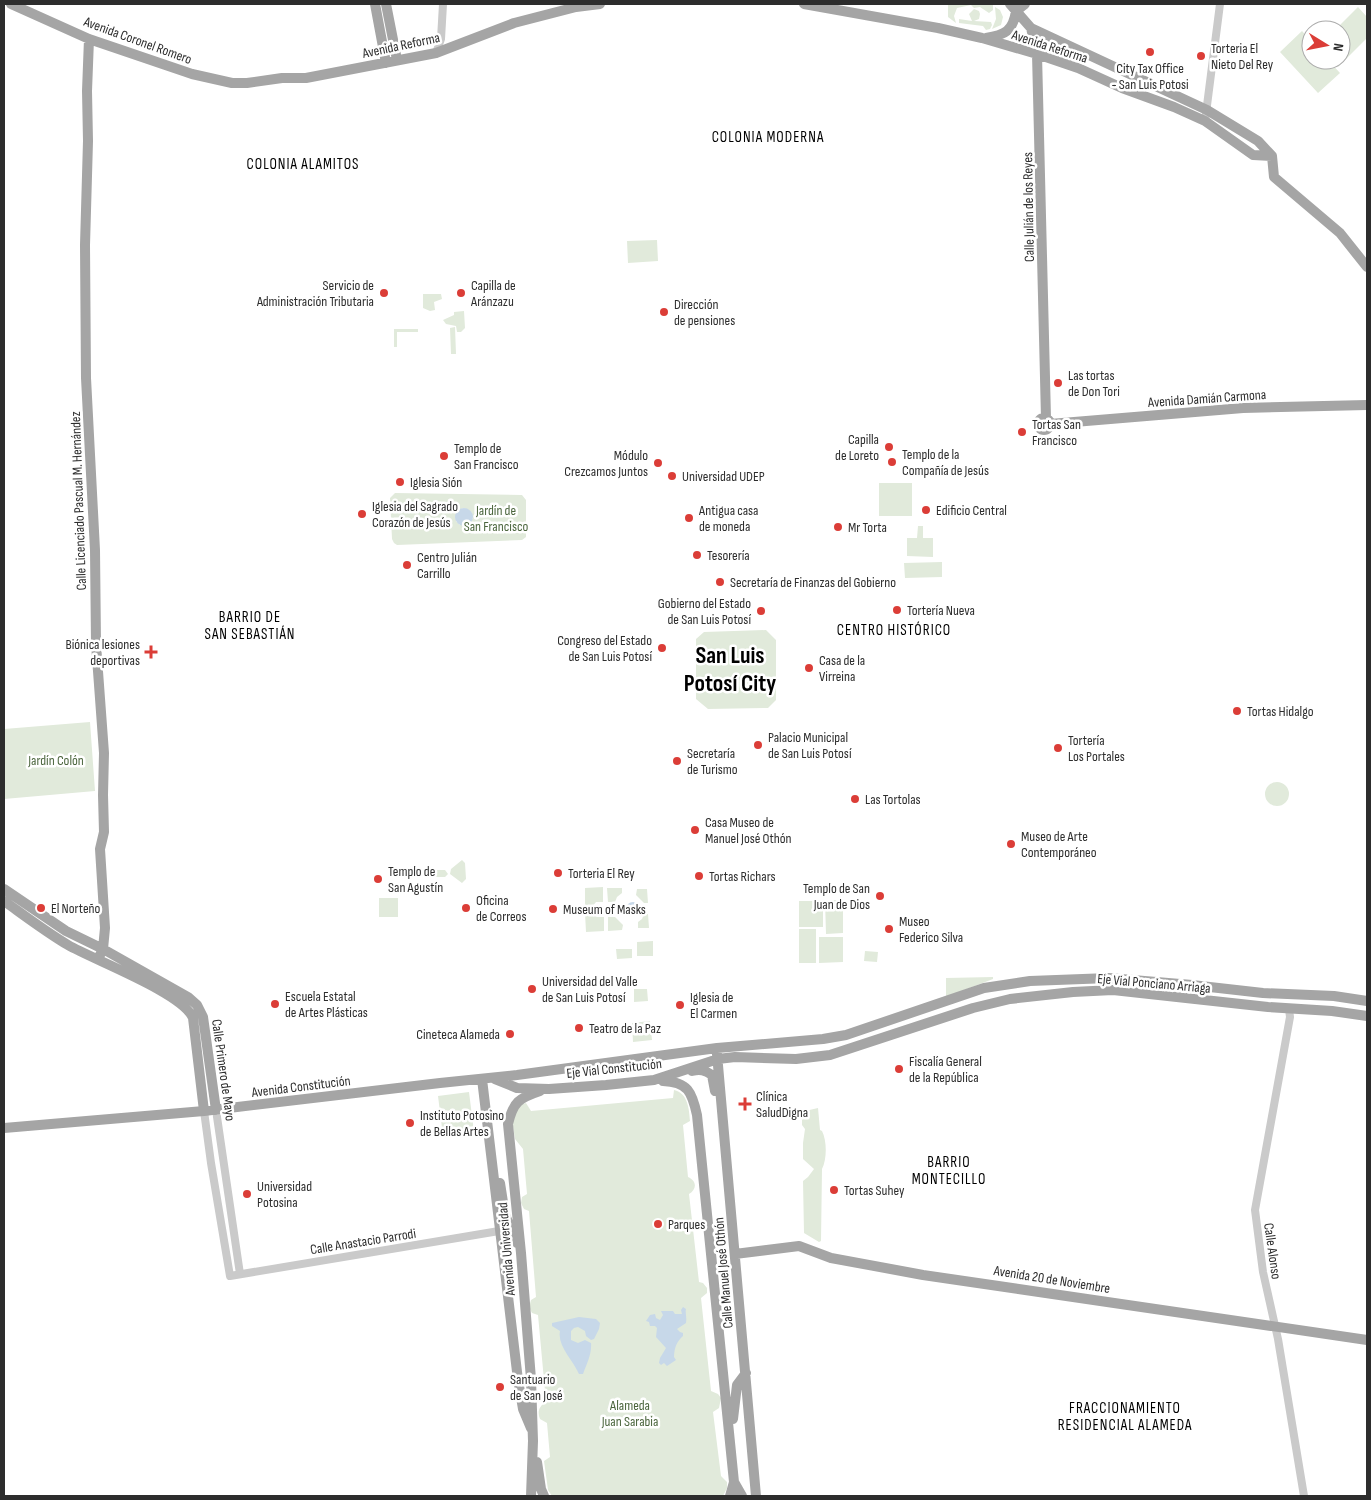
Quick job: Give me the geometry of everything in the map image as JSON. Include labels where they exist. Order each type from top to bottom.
[{"type":"main road","name":"Avenida Coronel Romero","points":[[11,4],[90,39],[192,74],[232,83]]},
{"type":"main road","points":[[375,4],[386,63]]},
{"type":"main road","points":[[386,4],[397,60]]},
{"type":"main road","name":"Avenida Reforma","points":[[232,83],[282,78],[306,78],[436,53],[514,24],[576,7],[600,4]]},
{"type":"main road","name":"Avenida Reforma","points":[[804,4],[828,5],[982,38],[1038,54],[1078,68],[1122,88],[1174,107],[1205,121],[1253,155],[1272,156]]},
{"type":"main road","points":[[982,38],[1001,35],[1008,31],[1015,20],[1013,7],[1025,4]]},
{"type":"main road","name":"Calle Julián de los Reyes","points":[[1013,7],[1031,28],[1038,54],[1048,421]]},
{"type":"main road","name":"Avenida Reforma","points":[[1031,28],[1207,110],[1258,141],[1272,156]]},
{"type":"main road","name":"Calle Licenciado Pascual M. Hernández","points":[[90,39],[87,90],[88,141],[85,245],[86,378],[94,550],[96,644],[104,752],[104,832],[100,849],[105,928],[103,949],[98,959]]},
{"type":"main road","points":[[1272,156],[1274,177],[1340,233],[1367,267]]},
{"type":"main road","name":"Avenida Damián Carmona","points":[[1048,421],[1243,408],[1367,405]]},
{"type":"main road","name":"Calle Primero de Mayo","points":[[4,889],[66,931],[103,949],[116,962],[171,992],[188,996],[197,1005],[203,1017],[199,1028],[204,1111]]},
{"type":"main road","name":"Calle Primero de Mayo","points":[[4,901],[70,946],[98,959],[116,962]]},
{"type":"main road","name":"Eje Vial Ponciano Arriaga","points":[[796,1041],[846,1035],[984,988],[1030,981],[1109,978],[1192,985],[1263,994],[1334,996],[1367,1001]]},
{"type":"main road","name":"Eje Vial Ponciano Arriaga","points":[[796,1058],[830,1056],[973,1008],[1010,999],[1074,992],[1112,990],[1290,1013],[1332,1011],[1367,1016]]},
{"type":"main road","name":"Calle Primero de Mayo","points":[[199,1028],[216,1110]]},
{"type":"main road","name":"Eje Vial Constitución","points":[[488,1078],[717,1048],[796,1041]]},
{"type":"main road","name":"Calle Manuel José Othón","points":[[717,1048],[756,1496]]},
{"type":"main road","name":"Eje Vial Constitución","points":[[488,1078],[517,1088],[549,1089],[654,1080],[718,1059],[734,1057],[796,1058]]},
{"type":"main road","points":[[677,1074],[699,1069],[712,1075],[718,1125],[724,1138]]},
{"type":"main road","name":"Avenida Constitución","points":[[4,1128],[216,1110],[488,1078]]},
{"type":"main road","name":"Avenida Universidad","points":[[488,1078],[491,1164],[499,1231],[523,1409],[532,1430]]},
{"type":"main road","name":"Calle Manuel José Othón","points":[[654,1080],[672,1081],[686,1086],[693,1097],[697,1115],[734,1482]]},
{"type":"main road","name":"Avenida Universidad","points":[[531,1496],[533,1441],[531,1379],[508,1124],[510,1113],[515,1103],[524,1096],[549,1089]]},
{"type":"main road","points":[[491,1164],[499,1176],[505,1215],[521,1253]]},
{"type":"main road","name":"Avenida 20 de Noviembre","points":[[735,1254],[799,1246],[831,1258],[923,1275],[1367,1340]]},
{"type":"main road","points":[[731,1457],[733,1406],[736,1385],[746,1373]]},
{"type":"main road","points":[[533,1441],[541,1489],[544,1496]]},
{"type":"main road","points":[[730,1496],[734,1482]]},
{"type":"main road","points":[[734,1482],[742,1496]]},
{"type":"street","points":[[436,53],[442,39],[443,4]]},
{"type":"street","points":[[1205,121],[1220,4]]},
{"type":"street","name":"Calle Alonso","points":[[1290,1013],[1255,1210],[1263,1272],[1275,1328],[1304,1496]]},
{"type":"street","name":"Calle Primero de Mayo","points":[[216,1110],[240,1274]]},
{"type":"street","name":"Calle Primero de Mayo","points":[[204,1111],[230,1276]]},
{"type":"street","name":"Calle Anastacio Parrodi","points":[[230,1276],[499,1231]]},
{"type":"green space","points":[[948,4],[993,4],[993,10],[989,13],[980,7],[974,8],[971,5],[957,8],[954,16],[956,23],[948,17]]},
{"type":"green space","points":[[995,7],[1000,10],[1003,17],[1001,25],[992,29],[996,19]]},
{"type":"green space","points":[[1358,7],[1367,17],[1367,38],[1351,54],[1351,20],[1345,20]]},
{"type":"green space","points":[[974,9],[979,11],[980,14],[979,19],[974,21],[991,22],[990,29],[986,30],[983,26],[959,23],[959,19],[972,21],[969,14]]},
{"type":"green space","points":[[1301,32],[1301,70],[1337,70],[1340,73],[1318,93],[1280,52]]},
{"type":"green space","points":[[657,240],[658,261],[628,263],[627,241]]},
{"type":"green space","points":[[423,294],[441,294],[442,299],[434,302],[435,310],[430,311],[423,308]]},
{"type":"green space","points":[[464,311],[465,328],[461,332],[457,332],[456,326],[446,324],[443,320],[454,315],[454,312]]},
{"type":"green space","points":[[455,327],[456,354],[451,354],[450,328]]},
{"type":"green space","points":[[394,329],[418,329],[418,332],[397,332],[397,347],[394,347]]},
{"type":"green space","points":[[879,483],[912,483],[912,516],[879,516]]},
{"type":"green space","name":"Jardín de San Francisco","points":[[395,493],[522,495],[526,500],[526,537],[522,540],[397,545],[392,539],[390,498]],"holes":[[[464,508],[471,512],[473,518],[466,526],[460,525],[456,521],[458,510]]]},
{"type":"green space","points":[[918,526],[923,526],[923,538],[933,538],[933,557],[907,556],[907,538],[917,538]]},
{"type":"green space","points":[[942,562],[942,577],[905,578],[904,563]]},
{"type":"green space","points":[[766,630],[776,640],[776,700],[768,708],[708,709],[696,699],[696,639],[704,632]]},
{"type":"green space","name":"Jardín Colón","points":[[90,722],[95,791],[4,799],[4,729]]},
{"type":"green space","points":[[1277,782],[1285,786],[1289,794],[1285,802],[1277,806],[1269,802],[1265,794],[1269,786]]},
{"type":"green space","points":[[462,860],[465,863],[466,879],[462,883],[450,874],[451,869]]},
{"type":"green space","points":[[432,870],[445,870],[448,874],[445,877],[431,877],[428,874]]},
{"type":"green space","points":[[603,887],[603,902],[596,902],[592,907],[585,907],[585,888]]},
{"type":"green space","points":[[607,888],[622,888],[622,893],[615,902],[608,902]]},
{"type":"green space","points":[[637,889],[647,889],[648,903],[644,903],[636,895]]},
{"type":"green space","points":[[379,898],[398,898],[398,917],[379,917]]},
{"type":"green space","points":[[825,900],[843,900],[843,933],[826,934]]},
{"type":"green space","points":[[799,901],[823,901],[823,927],[799,927]]},
{"type":"green space","points":[[613,906],[615,909],[613,912],[599,912],[596,910],[599,907]]},
{"type":"green space","points":[[585,913],[604,917],[604,931],[586,932]]},
{"type":"green space","points":[[644,914],[648,914],[649,928],[638,928],[638,922]]},
{"type":"green space","points":[[608,917],[615,917],[623,925],[622,930],[608,931]]},
{"type":"green space","points":[[799,929],[816,929],[816,963],[799,963]]},
{"type":"green space","points":[[819,937],[843,937],[843,962],[819,963]]},
{"type":"green space","points":[[653,941],[653,956],[637,956],[637,942]]},
{"type":"green space","points":[[616,949],[632,949],[632,958],[617,959]]},
{"type":"green space","points":[[865,951],[878,952],[877,962],[864,961]]},
{"type":"green space","points":[[993,977],[993,979],[946,997],[946,978]]},
{"type":"green space","points":[[634,989],[647,989],[648,1001],[634,1002]]},
{"type":"green space","points":[[650,1021],[652,1040],[633,1042],[632,1023]]},
{"type":"green space","name":"Alameda Juan Sarabia","points":[[674,1090],[685,1098],[689,1112],[690,1121],[683,1125],[688,1177],[693,1181],[695,1187],[689,1194],[699,1282],[703,1283],[707,1288],[707,1293],[701,1298],[711,1391],[718,1394],[721,1398],[719,1408],[713,1412],[721,1476],[727,1482],[727,1488],[723,1496],[552,1496],[548,1490],[544,1461],[550,1457],[547,1423],[540,1419],[539,1414],[540,1407],[546,1402],[538,1315],[532,1313],[529,1307],[531,1300],[536,1297],[529,1211],[524,1209],[521,1203],[522,1197],[527,1194],[523,1149],[515,1139],[512,1120],[517,1106],[526,1103],[531,1111],[673,1098]]},
{"type":"green space","points":[[469,1092],[474,1132],[443,1136],[438,1096]]},
{"type":"green space","points":[[818,1108],[820,1130],[824,1135],[826,1150],[822,1169],[821,1241],[819,1242],[804,1233],[803,1181],[814,1169],[803,1159],[805,1129],[802,1125],[801,1112]]},
{"type":"water","points":[[464,508],[470,511],[473,517],[470,523],[464,526],[458,523],[455,517],[458,511]]},
{"type":"water","points":[[633,902],[638,904],[640,909],[638,914],[633,916],[628,914],[626,909],[628,904]]},
{"type":"water","points":[[683,1307],[686,1309],[686,1323],[677,1329],[683,1333],[683,1336],[675,1348],[674,1357],[676,1360],[667,1366],[664,1363],[661,1365],[659,1363],[660,1358],[666,1348],[656,1337],[657,1328],[650,1326],[649,1322],[646,1321],[650,1315],[655,1314],[656,1318],[660,1320],[663,1315],[661,1311],[673,1311],[675,1314],[682,1314],[681,1310]]},
{"type":"water","points":[[579,1317],[596,1319],[600,1323],[594,1339],[591,1340],[586,1336],[585,1331],[578,1327],[571,1331],[571,1340],[578,1343],[585,1340],[591,1343],[590,1355],[583,1374],[579,1374],[563,1348],[560,1331],[552,1326],[552,1323]]},
{"type":"place","name":"City Tax Office - San Luis Potosi","points":[[1150,52]]},
{"type":"place","name":"Torteria El Nieto Del Rey","points":[[1201,56]]},
{"type":"place","name":"Servicio de Administración Tributaria","points":[[384,293]]},
{"type":"place","name":"Capilla de Aránzazu","points":[[461,293]]},
{"type":"place","name":"Dirección de pensiones","points":[[664,312]]},
{"type":"place","name":"Las tortas de Don Tori","points":[[1058,383]]},
{"type":"place","name":"Tortas San Francisco","points":[[1022,432]]},
{"type":"place","name":"Capilla de Loreto","points":[[889,447]]},
{"type":"place","name":"Templo de San Francisco","points":[[444,456]]},
{"type":"place","name":"Templo de la Compañía de Jesús","points":[[892,462]]},
{"type":"place","name":"Módulo Crezcamos Juntos","points":[[658,463]]},
{"type":"place","name":"Universidad UDEP","points":[[672,476]]},
{"type":"place","name":"Iglesia Sión","points":[[400,482]]},
{"type":"place","name":"Edificio Central","points":[[926,510]]},
{"type":"place","name":"Iglesia del Sagrado Corazón de Jesús","points":[[362,514]]},
{"type":"place","name":"Antigua casa de moneda","points":[[689,518]]},
{"type":"place","name":"Mr Torta","points":[[838,527]]},
{"type":"place","name":"Tesorería","points":[[697,555]]},
{"type":"place","name":"Centro Julián Carrillo","points":[[407,565]]},
{"type":"place","name":"Secretaría de Finanzas del Gobierno","points":[[720,582]]},
{"type":"place","name":"Tortería Nueva","points":[[897,610]]},
{"type":"place","name":"Gobierno del Estado de San Luis Potosí","points":[[761,611]]},
{"type":"place","name":"Congreso del Estado de San Luis Potosí","points":[[662,648]]},
{"type":"place","name":"Biónica lesiones deportivas","points":[[151,652]]},
{"type":"place","name":"Casa de la Virreina","points":[[809,668]]},
{"type":"place","name":"Tortas Hidalgo","points":[[1237,711]]},
{"type":"place","name":"Palacio Municipal de San Luis Potosí","points":[[758,745]]},
{"type":"place","name":"Tortería Los Portales","points":[[1058,748]]},
{"type":"place","name":"Secretaría de Turismo","points":[[677,761]]},
{"type":"place","name":"Las Tortolas","points":[[855,799]]},
{"type":"place","name":"Casa Museo de Manuel José Othón","points":[[695,830]]},
{"type":"place","name":"Museo de Arte Contemporáneo","points":[[1011,844]]},
{"type":"place","name":"Torteria El Rey","points":[[558,873]]},
{"type":"place","name":"Tortas Richars","points":[[699,876]]},
{"type":"place","name":"Templo de San Agustín","points":[[378,879]]},
{"type":"place","name":"Templo de San Juan de Dios","points":[[880,896]]},
{"type":"place","name":"El Norteño","points":[[41,908]]},
{"type":"place","name":"Oficina de Correos","points":[[466,908]]},
{"type":"place","name":"Museum of Masks","points":[[553,909]]},
{"type":"place","name":"Museo Federico Silva","points":[[889,929]]},
{"type":"place","name":"Universidad del Valle de San Luis Potosí","points":[[532,989]]},
{"type":"place","name":"Escuela Estatal de Artes Plásticas","points":[[275,1004]]},
{"type":"place","name":"Iglesia de El Carmen","points":[[680,1005]]},
{"type":"place","name":"Teatro de la Paz","points":[[579,1028]]},
{"type":"place","name":"Cineteca Alameda","points":[[510,1034]]},
{"type":"place","name":"Fiscalía General de la República","points":[[899,1069]]},
{"type":"place","name":"Clínica SaludDigna","points":[[745,1104]]},
{"type":"place","name":"Instituto Potosino de Bellas Artes","points":[[410,1123]]},
{"type":"place","name":"Tortas Suhey","points":[[834,1190]]},
{"type":"place","name":"Universidad Potosina","points":[[247,1194]]},
{"type":"place","name":"Parques","points":[[658,1224]]},
{"type":"place","name":"Santuario de San José","points":[[500,1387]]},
{"type":"district","name":"COLONIA MODERNA","points":[[768,137]]},
{"type":"district","name":"COLONIA ALAMITOS","points":[[303,164]]},
{"type":"district","name":"BARRIO DE SAN SEBASTIÁN","points":[[250,626]]},
{"type":"district","name":"CENTRO HISTÓRICO","points":[[894,630]]},
{"type":"district","name":"San Luis Potosí City","points":[[730,669]]},
{"type":"district","name":"BARRIO MONTECILLO","points":[[949,1170]]},
{"type":"district","name":"FRACCIONAMIENTO RESIDENCIAL ALAMEDA","points":[[1125,1416]]}]
